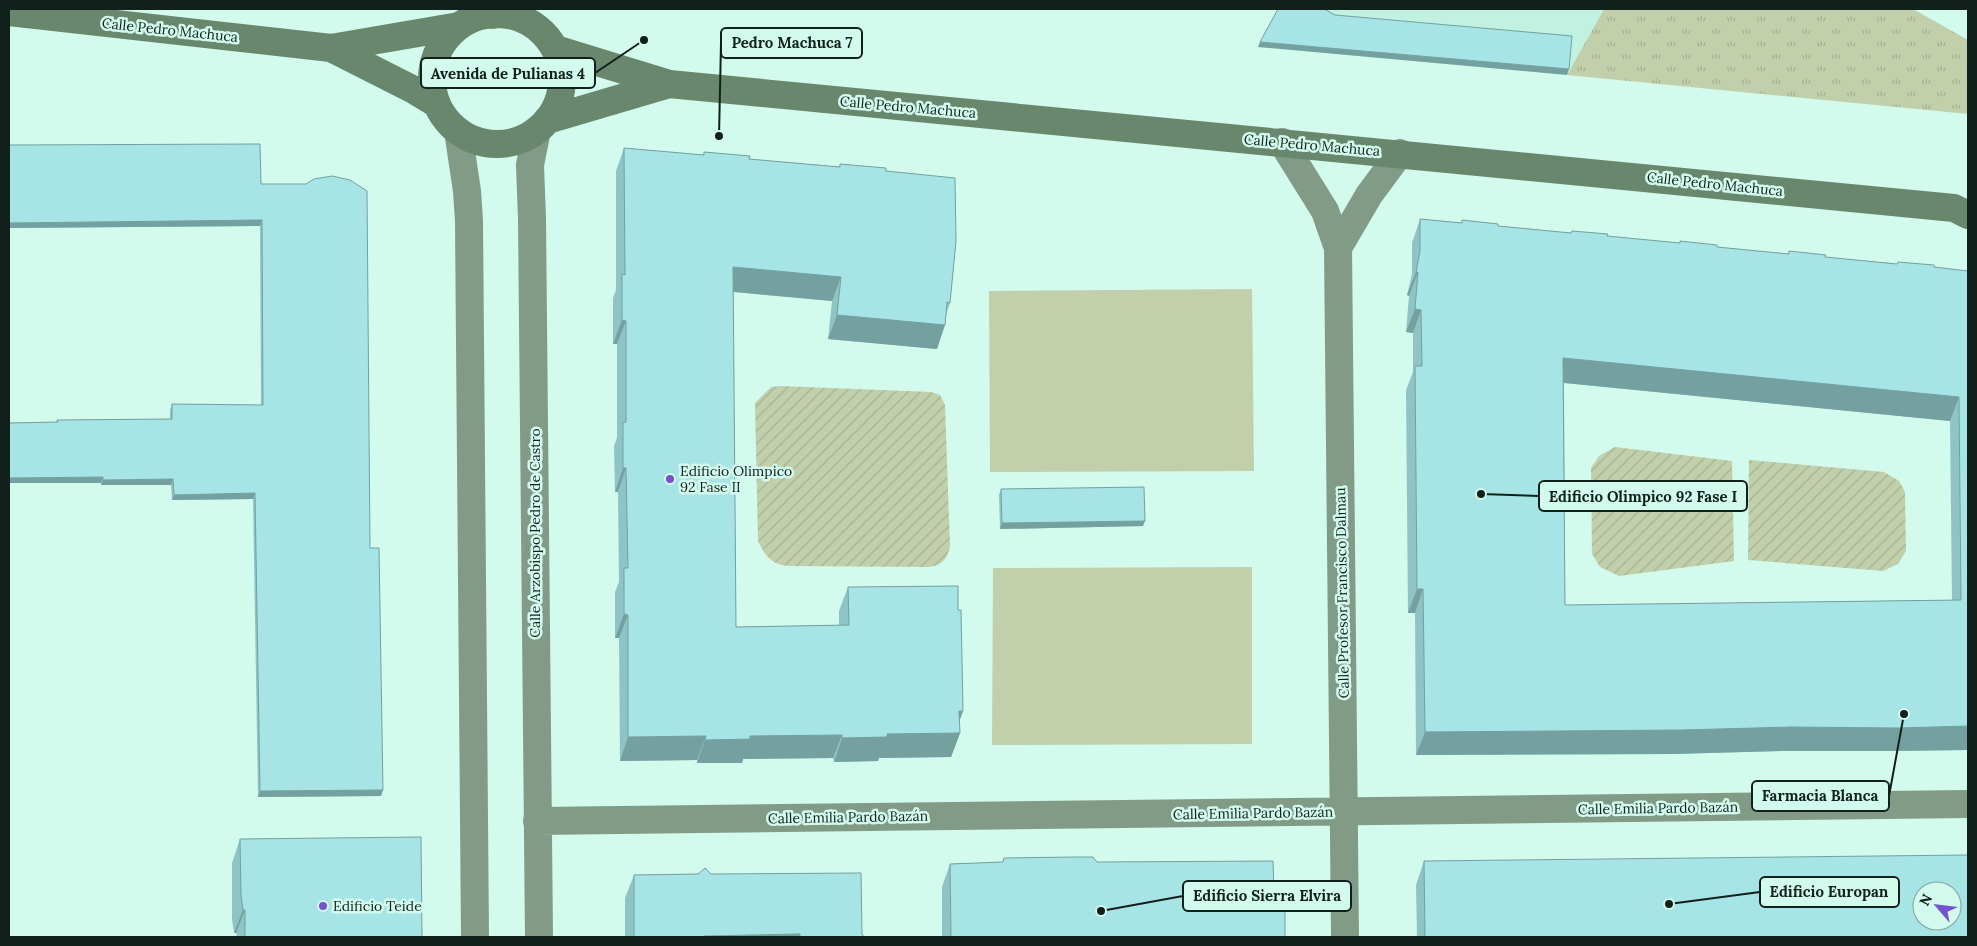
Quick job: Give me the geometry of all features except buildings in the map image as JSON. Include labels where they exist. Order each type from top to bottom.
[{"type":"main road","name":"Calle Pedro Machuca","points":[[9,12],[331,48],[459,26]]},
{"type":"main road","points":[[493,12],[528,22],[543,33],[555,49],[560,62],[562,77],[559,98],[542,125],[514,142],[496,144],[477,142],[458,131],[446,119],[437,104],[432,82],[435,62],[442,46],[459,26],[493,12]]},
{"type":"main road","name":"Calle Pedro Machuca","points":[[331,48],[414,90],[437,104]]},
{"type":"main road","name":"Calle Pedro Machuca","points":[[555,49],[668,84],[1400,153],[1964,209]]},
{"type":"main road","name":"Calle Pedro Machuca","points":[[542,125],[668,84]]},
{"type":"street","name":"Calle Arzobispo Pedro de Castro","points":[[539,937],[530,165],[542,125]]},
{"type":"street","points":[[458,131],[467,191],[469,221],[475,937]]},
{"type":"street","name":"Calle Profesor Francisco Dalmau","points":[[1282,142],[1325,211],[1338,248],[1345,937]]},
{"type":"street","points":[[1338,248],[1369,195],[1400,153]]},
{"type":"street","name":"Calle Emilia Pardo Bazán","points":[[537,821],[1968,804]]},
{"type":"shaded area","points":[[1279,9],[1604,9],[1567,75],[1258,47]]},
{"type":"green space","points":[[1604,9],[1913,9],[1968,40],[1968,114],[1567,75]]},
{"type":"green space","points":[[1252,289],[1254,471],[990,472],[989,291]]},
{"type":"green space","points":[[771,387],[931,392],[940,395],[945,405],[950,547],[947,556],[942,562],[927,567],[789,566],[778,564],[766,555],[758,541],[755,403]]},
{"type":"green space","points":[[1615,447],[1732,461],[1734,561],[1619,576],[1600,567],[1592,554],[1591,468],[1599,456]]},
{"type":"green space","points":[[1749,460],[1884,472],[1899,481],[1905,492],[1906,551],[1898,564],[1883,571],[1748,560]]},
{"type":"green space","points":[[1252,567],[1252,744],[992,745],[993,568]]},
{"type":"place","name":"Avenida de Pulianas 4","points":[[644,40]]},
{"type":"place","name":"Pedro Machuca 7","points":[[719,136]]},
{"type":"place","name":"Edificio Olimpico 92 Fase II","points":[[670,479]]},
{"type":"place","name":"Edificio Olimpico 92 Fase I","points":[[1481,494]]},
{"type":"place","name":"Farmacia Blanca","points":[[1904,714]]},
{"type":"place","name":"Edificio Europan","points":[[1669,904]]},
{"type":"place","name":"Edificio Teide","points":[[323,906]]},
{"type":"place","name":"Edificio Sierra Elvira","points":[[1101,911]]}]
